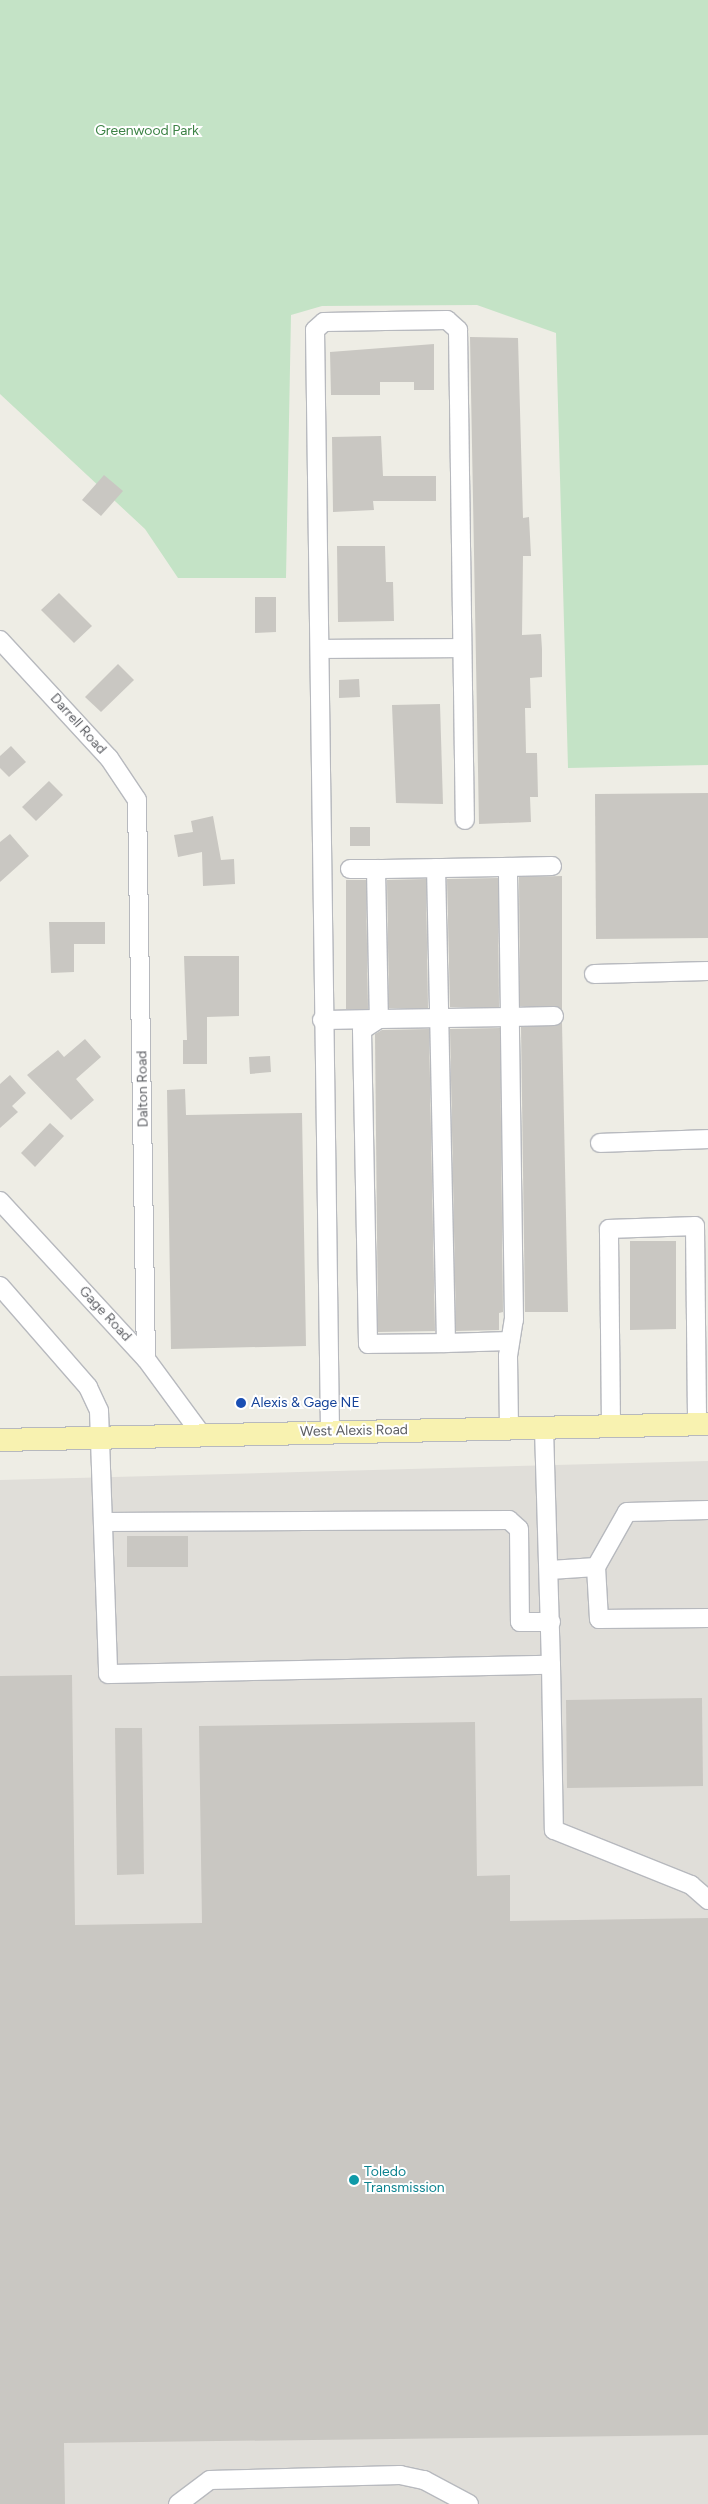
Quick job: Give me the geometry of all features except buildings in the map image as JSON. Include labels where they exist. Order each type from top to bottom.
[{"type":"main road","name":"West Alexis Road","points":[[0,1440],[702,1424]]},
{"type":"street","points":[[330,1432],[322,1020],[321,649],[317,324],[447,320],[458,330],[465,820]]},
{"type":"street","name":"Darrell Road","points":[[0,640],[109,758],[130,787],[140,819]]},
{"type":"street","points":[[321,649],[462,648]]},
{"type":"street","name":"Dalton Road","points":[[140,819],[146,1359]]},
{"type":"street","points":[[508,866],[514,1320],[510,1341],[510,1428]]},
{"type":"street","points":[[350,869],[552,866]]},
{"type":"street","points":[[436,868],[446,1343]]},
{"type":"street","points":[[376,869],[379,1019]]},
{"type":"street","points":[[594,974],[708,971]]},
{"type":"street","points":[[322,1020],[554,1016]]},
{"type":"street","points":[[379,1019],[362,1030],[368,1344],[510,1341]]},
{"type":"street","points":[[600,1143],[708,1139]]},
{"type":"street","name":"Gage Road","points":[[0,1201],[146,1359],[201,1434]]},
{"type":"street","points":[[611,1426],[609,1229],[695,1226],[702,1424]]},
{"type":"street","points":[[0,1286],[88,1387],[99,1411],[102,1437],[108,1674],[552,1665]]},
{"type":"street","points":[[544,1428],[550,1570],[554,1830],[691,1885],[708,1900]]},
{"type":"street","points":[[708,1510],[627,1512],[596,1567],[599,1619],[708,1618]]},
{"type":"street","points":[[104,1522],[509,1520],[519,1529],[520,1622],[551,1622]]},
{"type":"street","points":[[550,1570],[596,1567]]},
{"type":"street","points":[[178,2504],[210,2480],[400,2475],[424,2480],[469,2504]]},
{"type":"shaded area","name":"Toledo Transmission","points":[[708,1461],[708,2504],[0,2504],[0,1480]]},
{"type":"green space","name":"Greenwood Park","points":[[0,0],[708,0],[708,765],[568,768],[556,333],[477,305],[322,306],[291,315],[286,578],[178,578],[145,529],[0,394]]},
{"type":"place","name":"Alexis & Gage NE","points":[[241,1403]]},
{"type":"place","name":"Toledo Transmission","points":[[354,2180]]}]
